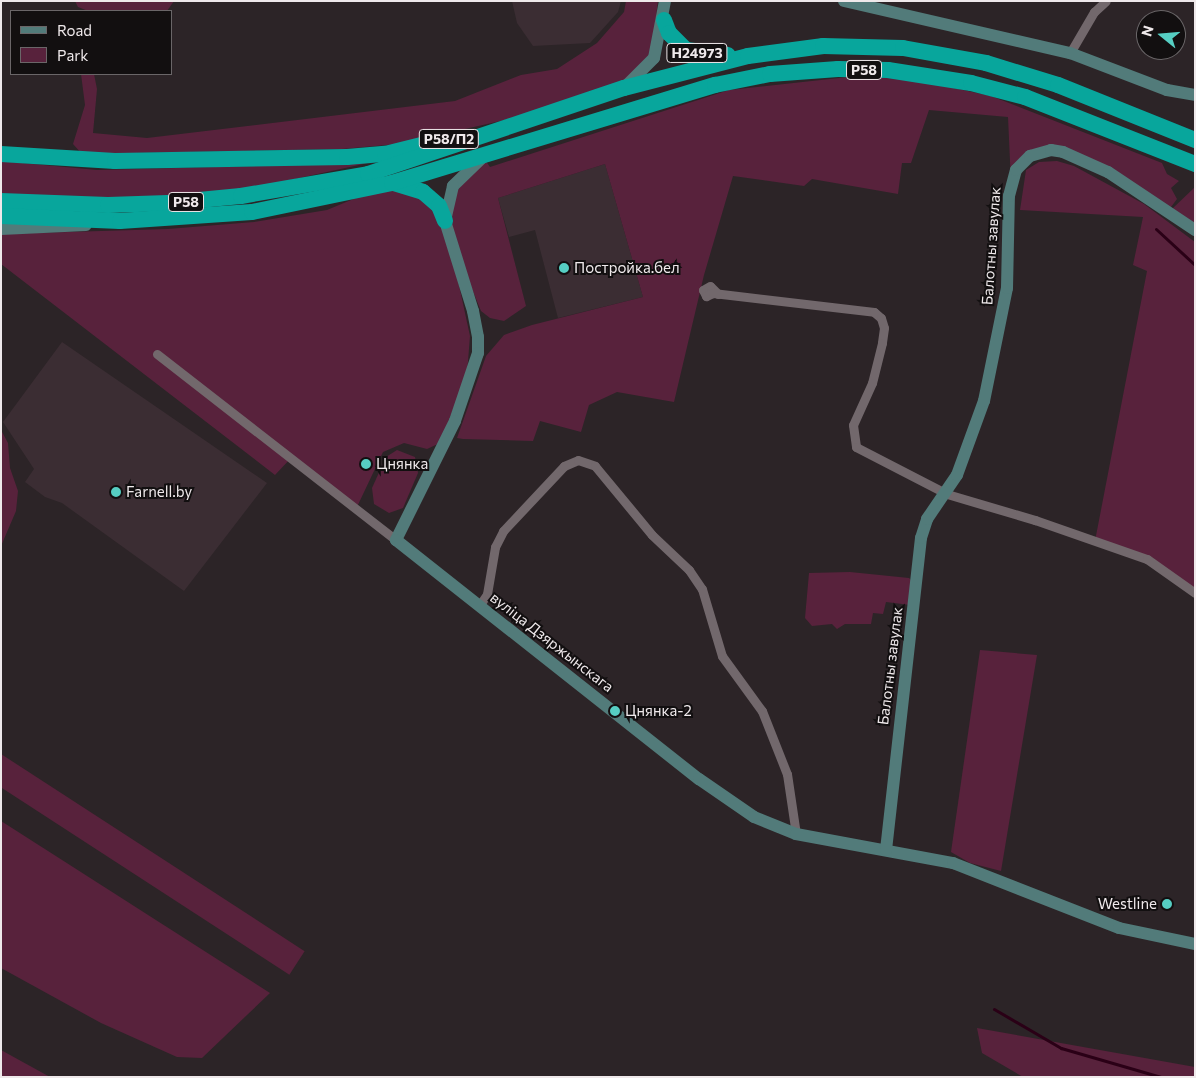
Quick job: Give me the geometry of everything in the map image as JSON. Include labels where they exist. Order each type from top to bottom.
[{"type":"highway","name":"Н24973","points":[[664,20],[669,33],[686,50],[708,55],[748,56]]},
{"type":"highway","name":"Р58","points":[[1,202],[108,205],[168,203],[297,188],[368,174],[624,88],[748,56],[823,46],[944,53],[1022,72],[1195,140]]},
{"type":"highway","name":"Р58","points":[[1,216],[120,220],[252,212],[392,183],[716,85],[770,74],[838,69],[930,75],[1025,97],[1195,164]]},
{"type":"highway","name":"Р58/П2","points":[[1,154],[116,161],[385,154],[550,113]]},
{"type":"highway","points":[[392,183],[423,192],[438,206],[445,221]]},
{"type":"main road","name":"Н24973","points":[[624,88],[654,58],[664,20],[665,1]]},
{"type":"main road","points":[[844,1],[1070,52],[1167,90],[1195,95]]},
{"type":"main road","name":"Балотны завулак","points":[[886,850],[922,538],[927,519],[947,494],[973,436],[988,382],[1007,288],[1011,182],[1022,162],[1030,156],[1051,150],[1075,156],[1108,172],[1195,230]]},
{"type":"main road","points":[[396,540],[452,429],[478,353],[478,337],[473,311],[445,221],[453,186],[483,157]]},
{"type":"main road","points":[[1,229],[63,228],[120,220]]},
{"type":"main road","name":"вуліца Дзяржынскага","points":[[396,540],[735,806],[796,834],[953,864],[1119,928],[1195,944]]},
{"type":"street","points":[[1070,52],[1094,12],[1106,1]]},
{"type":"street","points":[[718,294],[862,309],[881,318],[884,328],[880,359],[854,425],[856,447],[947,494],[1095,541],[1147,560],[1195,593]]},
{"type":"street","name":"вуліца Дзяржынскага","points":[[157,354],[396,540]]},
{"type":"street","points":[[479,606],[487,594],[495,547],[503,531],[564,466],[578,460],[595,466],[652,535],[689,570],[702,589],[722,656],[756,701],[771,732],[792,792],[796,834]]},
{"type":"shaded area","points":[[512,1],[621,1],[618,12],[590,43],[533,46],[517,23]]},
{"type":"shaded area","points":[[605,164],[643,297],[558,318],[535,230],[509,237],[498,198]]},
{"type":"shaded area","points":[[62,342],[267,483],[184,591],[62,503],[45,497],[25,482],[34,469],[3,422]]},
{"type":"green space","points":[[75,1],[174,1],[168,10],[86,10],[78,7]]},
{"type":"green space","points":[[626,1],[658,1],[651,55],[627,81],[505,120],[398,144],[342,149],[82,154],[73,144],[85,105],[81,75],[94,75],[97,89],[93,133],[147,138],[455,101],[521,75],[557,69],[597,43],[624,12]]},
{"type":"green space","points":[[848,77],[907,78],[991,96],[1162,163],[1167,174],[1179,181],[1171,188],[1177,199],[1168,211],[1095,164],[1040,152],[1011,183],[1008,117],[929,110],[911,163],[902,163],[898,194],[812,179],[804,186],[733,176],[704,275],[674,402],[617,392],[589,405],[581,432],[540,421],[533,441],[463,439],[457,438],[486,356],[504,335],[532,325],[643,297],[605,164],[498,198],[526,306],[504,321],[490,318],[481,311],[446,225],[470,336],[467,374],[440,443],[427,449],[404,443],[383,452],[356,509],[292,457],[275,475],[1,264],[1,234],[168,229],[254,222],[327,210],[392,183],[447,204],[483,157],[490,167],[729,90]]},
{"type":"green space","points":[[1,161],[97,170],[368,163],[272,184],[178,198],[1,196]]},
{"type":"green space","points":[[1057,161],[1074,166],[1144,204],[1195,242],[1195,593],[1164,568],[1095,541],[1147,271],[1133,265],[1143,217],[1020,210],[1026,170],[1039,162]]},
{"type":"green space","points":[[1195,187],[1195,225],[1172,209]]},
{"type":"green space","points":[[1,430],[8,443],[10,468],[18,491],[16,511],[1,546]]},
{"type":"green space","points":[[397,450],[415,457],[418,473],[403,508],[389,513],[374,504],[372,488],[386,457]]},
{"type":"green space","points":[[850,572],[909,578],[913,582],[910,605],[886,602],[883,614],[873,613],[871,624],[845,624],[837,629],[832,624],[812,626],[805,618],[809,573]]},
{"type":"green space","points":[[980,650],[1037,655],[1001,871],[970,863],[951,852]]},
{"type":"green space","points":[[1,754],[305,951],[289,975],[1,787]]},
{"type":"green space","points":[[1,821],[270,993],[202,1058],[177,1057],[101,1023],[1,968]]},
{"type":"green space","points":[[977,1028],[1195,1067],[1195,1077],[1023,1077],[982,1053]]},
{"type":"green space","points":[[1,1050],[50,1077],[1,1077]]},
{"type":"waterway","points":[[1156,229],[1195,265]]},
{"type":"waterway","points":[[994,1009],[1061,1048],[1161,1077]]},
{"type":"place","name":"Постройка.бел","points":[[564,268]]},
{"type":"place","name":"Цнянка","points":[[366,464]]},
{"type":"place","name":"Farnell.by","points":[[116,492]]},
{"type":"place","name":"Цнянка-2","points":[[615,711]]},
{"type":"place","name":"Westline","points":[[1167,904]]}]
